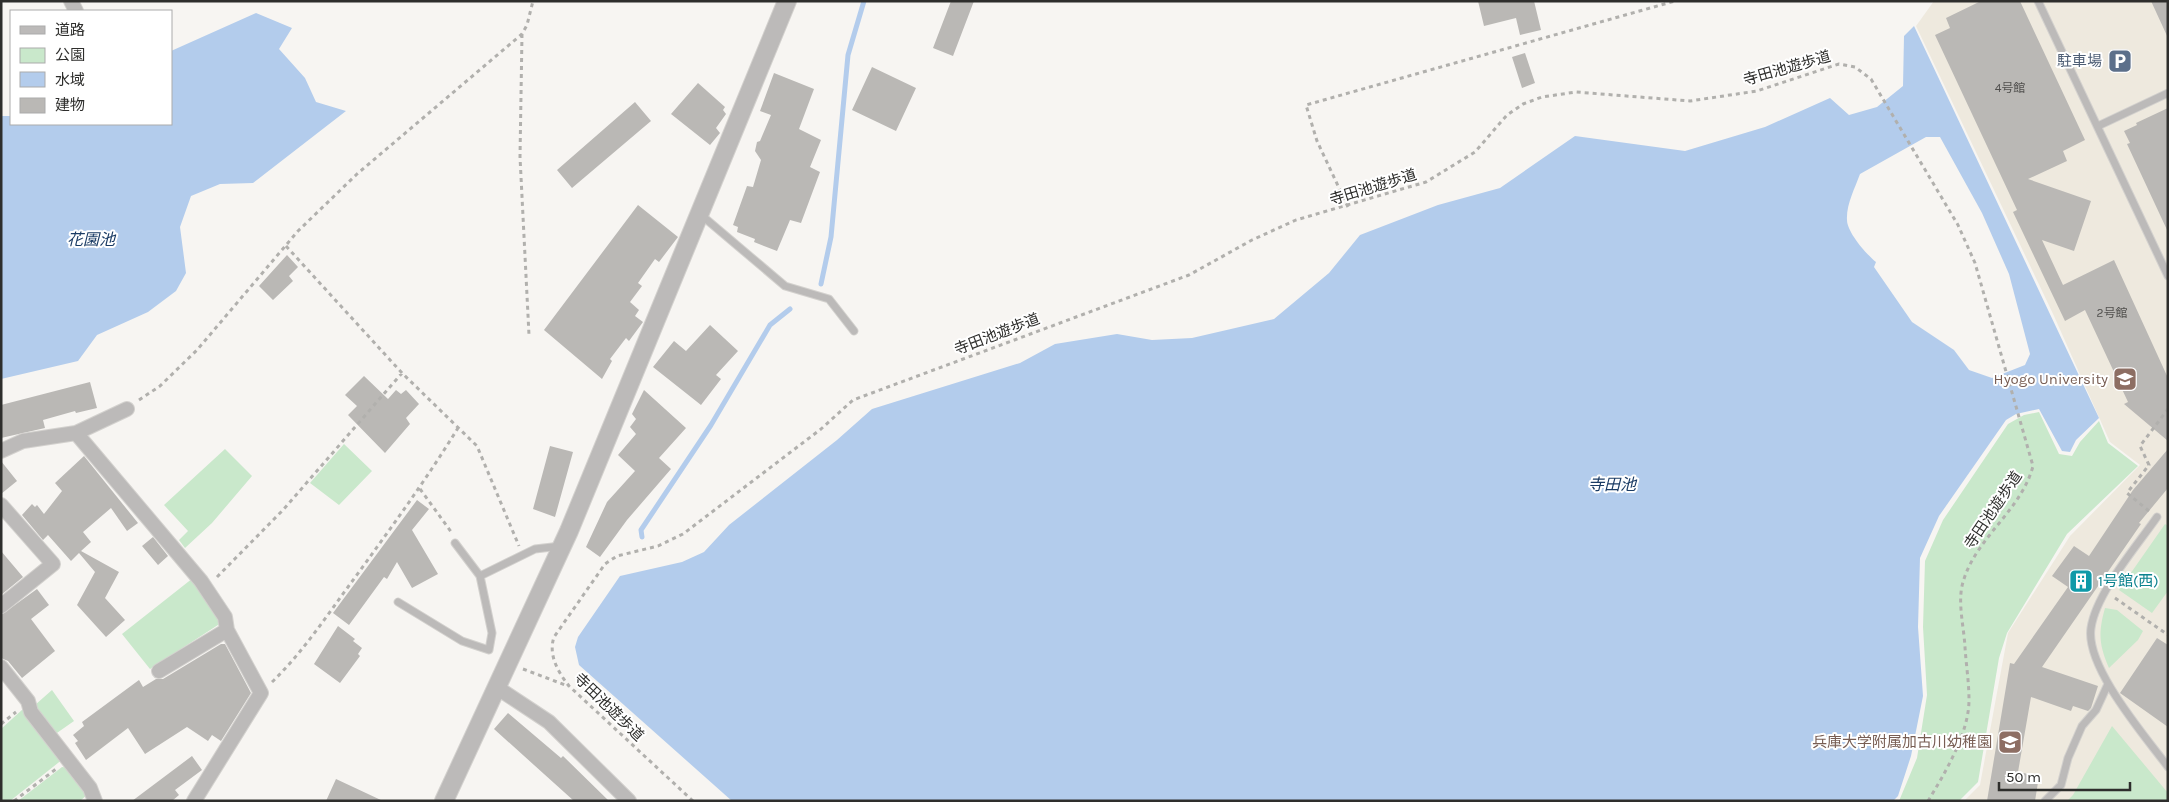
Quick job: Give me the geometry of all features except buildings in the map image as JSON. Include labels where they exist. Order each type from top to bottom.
[{"type":"street","points":[[444,801],[562,546],[787,1]]},
{"type":"street","points":[[1,451],[23,441],[76,433],[126,409]]},
{"type":"street","points":[[76,433],[206,588],[225,617],[226,630],[261,693],[194,801]]},
{"type":"street","points":[[1,505],[53,564],[1,606]]},
{"type":"street","points":[[159,670],[226,630]]},
{"type":"street","points":[[1,667],[28,701],[31,712],[90,788],[95,801]]},
{"type":"street","points":[[496,687],[549,722],[629,801]]},
{"type":"lane","points":[[2038,1],[2168,276]]},
{"type":"lane","points":[[2098,126],[2168,93]]},
{"type":"lane","points":[[700,214],[785,286],[829,299],[854,331]]},
{"type":"lane","points":[[2158,517],[2106,592],[2093,619],[2091,641],[2108,684],[2168,767]]},
{"type":"lane","points":[[398,602],[462,641],[489,650],[492,634],[480,576],[455,544]]},
{"type":"lane","points":[[480,576],[535,550],[562,546]]},
{"type":"lane","points":[[2045,801],[2061,784],[2068,758],[2082,726],[2096,710],[2108,684]]},
{"type":"path","points":[[126,409],[160,386],[197,350],[298,231],[357,174],[522,34],[527,25],[533,1]]},
{"type":"path","points":[[1348,207],[1317,141],[1306,106],[1675,1]]},
{"type":"path","points":[[522,34],[520,157],[529,335]]},
{"type":"path","name":"寺田池遊歩道","points":[[693,801],[569,686],[559,673],[551,647],[554,637],[605,564],[617,556],[658,546],[683,534],[821,429],[853,400],[1189,275],[1252,240],[1296,220],[1348,207],[1426,182],[1475,152],[1508,115],[1523,104],[1542,97],[1576,92],[1690,101],[1757,91],[1840,64],[1850,65],[1862,70],[1879,91],[1958,225],[1975,263],[2034,466],[2025,489],[1977,552],[1962,588],[1969,702],[1961,734],[1949,766],[1928,801]]},
{"type":"path","points":[[286,246],[402,373],[477,446],[483,456],[496,493],[523,555]]},
{"type":"path","points":[[206,588],[283,510],[402,373]]},
{"type":"path","points":[[2158,517],[2127,493],[2149,465],[2140,446],[2168,409]]},
{"type":"path","points":[[261,693],[293,662],[420,489],[458,428]]},
{"type":"path","points":[[420,489],[455,538],[455,544]]},
{"type":"path","points":[[2106,592],[2168,634]]},
{"type":"path","points":[[507,664],[569,686]]},
{"type":"path","points":[[14,801],[48,774],[62,765],[72,763]]},
{"type":"shaded area","name":"Hyogo University","points":[[1934,1],[2168,1],[2168,801],[1964,801],[1980,785],[2008,633],[2070,536],[2140,465],[2110,442],[2054,316],[1916,26]]},
{"type":"green space","points":[[2039,412],[2059,454],[2072,456],[2080,442],[2099,421],[2108,443],[2138,466],[2067,534],[2007,633],[1999,658],[1978,782],[1959,801],[1899,801],[1917,758],[1927,695],[1923,627],[1925,561],[1943,520],[2008,424],[2024,415]]},
{"type":"green space","points":[[344,444],[372,471],[339,505],[310,483]]},
{"type":"green space","points":[[225,449],[252,476],[212,523],[185,548],[179,540],[188,531],[164,505]]},
{"type":"green space","points":[[2165,524],[2168,526],[2168,591],[2152,613],[2119,590]]},
{"type":"green space","points":[[193,578],[221,623],[150,669],[122,634]]},
{"type":"green space","points":[[2105,608],[2117,610],[2143,631],[2138,640],[2109,668],[2101,646],[2101,625]]},
{"type":"green space","points":[[52,690],[74,721],[54,735],[34,709],[35,705]]},
{"type":"green space","points":[[23,709],[63,759],[10,801],[1,801],[1,729]]},
{"type":"green space","points":[[2112,726],[2168,793],[2168,801],[2067,801],[2073,795]]},
{"type":"green space","points":[[62,767],[69,768],[88,794],[80,801],[18,801]]},
{"type":"water","name":"花園池","points":[[256,13],[292,28],[279,49],[305,78],[316,102],[346,111],[253,183],[220,184],[191,196],[180,227],[186,273],[176,291],[148,312],[97,335],[78,361],[1,379],[1,116],[10,116],[10,125],[172,125],[172,51]]},
{"type":"water","name":"寺田池","points":[[1914,26],[2099,418],[2076,440],[2070,452],[2062,451],[2039,409],[2016,414],[2006,420],[1939,516],[1920,558],[1918,627],[1923,696],[1911,756],[1898,796],[1893,801],[732,801],[579,665],[575,647],[578,637],[620,576],[682,562],[704,552],[729,525],[837,440],[872,409],[1020,363],[1055,344],[1117,334],[1152,340],[1192,338],[1274,319],[1329,273],[1360,235],[1438,205],[1500,188],[1575,136],[1685,151],[1765,127],[1830,98],[1849,115],[1877,107],[1903,86],[1904,36]],"holes":[[[1926,137],[1940,137],[1982,213],[2009,274],[2030,354],[2025,365],[1992,378],[1969,370],[1954,350],[1912,322],[1874,267],[1876,262],[1867,254],[1848,225],[1848,208],[1860,174]]]},
{"type":"waterway","points":[[821,284],[831,237],[848,55],[864,1]]},
{"type":"waterway","points":[[642,537],[641,530],[711,425],[770,325],[790,309]]},
{"type":"place","name":"駐車場","points":[[2120,61]]},
{"type":"place","name":"Hyogo University","points":[[2125,379]]},
{"type":"place","name":"1号館(西)","points":[[2081,581]]},
{"type":"place","name":"兵庫大学附属加古川幼稚園","points":[[2010,742]]}]
